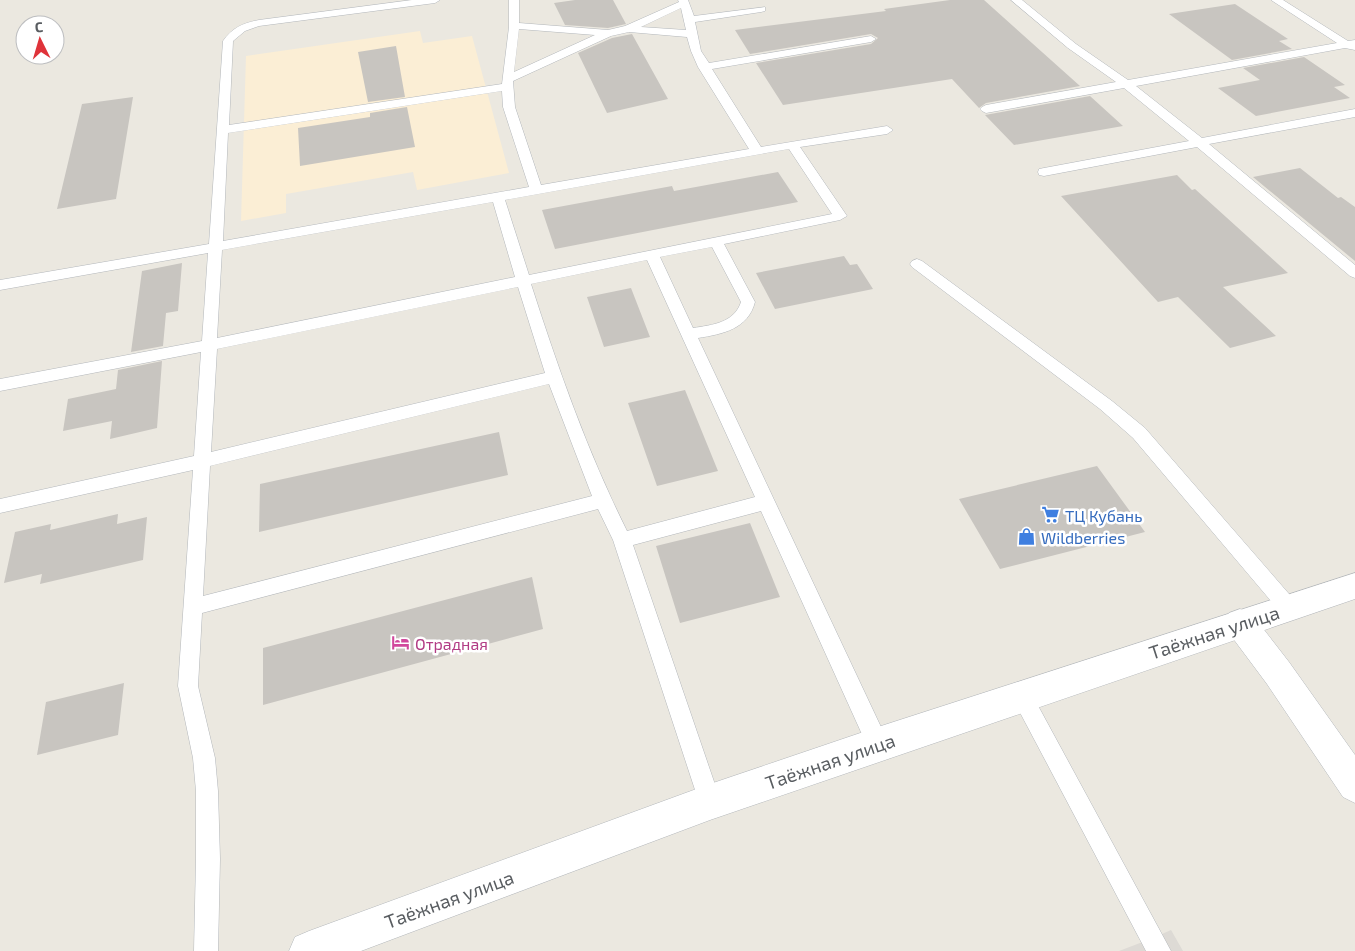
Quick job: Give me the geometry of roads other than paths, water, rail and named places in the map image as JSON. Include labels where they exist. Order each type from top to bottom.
[{"type":"street","name":"Таёжная улица","points":[[310,951],[710,802],[878,744],[1355,586]]},
{"type":"street","points":[[1240,623],[1278,673],[1355,785]]},
{"type":"lane","points":[[206,951],[207,794],[205,765],[188,686],[228,41],[233,33],[244,26],[259,23],[435,0]]},
{"type":"lane","points":[[514,0],[515,26],[507,83],[509,107],[536,190]]},
{"type":"lane","points":[[1016,0],[1072,46],[1127,84],[1355,273]]},
{"type":"lane","points":[[1276,0],[1352,46]]},
{"type":"lane","points":[[222,130],[507,83],[608,33],[628,29],[684,2],[691,19],[696,51],[704,67],[757,151]]},
{"type":"lane","points":[[691,19],[761,9]]},
{"type":"lane","points":[[515,26],[608,33]]},
{"type":"lane","points":[[628,29],[692,34]]},
{"type":"lane","points":[[704,67],[871,39]]},
{"type":"lane","points":[[986,109],[1352,46]]},
{"type":"lane","points":[[1044,172],[1355,113]]},
{"type":"lane","points":[[0,285],[757,151],[887,130]]},
{"type":"lane","points":[[0,385],[208,345],[840,216],[792,145]]},
{"type":"lane","points":[[498,197],[554,376],[602,501],[622,540],[710,802]]},
{"type":"lane","points":[[688,334],[739,321],[747,312],[748,302],[716,242]]},
{"type":"lane","points":[[652,255],[878,744]]},
{"type":"lane","points":[[917,264],[1106,405],[1140,433],[1289,608]]},
{"type":"lane","points":[[0,506],[201,461],[554,376]]},
{"type":"lane","points":[[193,607],[602,501]]},
{"type":"lane","points":[[622,540],[765,502]]},
{"type":"lane","points":[[1022,696],[1159,951]]},
{"type":"place","name":"ТЦ Кубань","points":[[1051,515]]},
{"type":"place","name":"Wildberries","points":[[1027,537]]},
{"type":"place","name":"Отрадная","points":[[401,643]]}]
